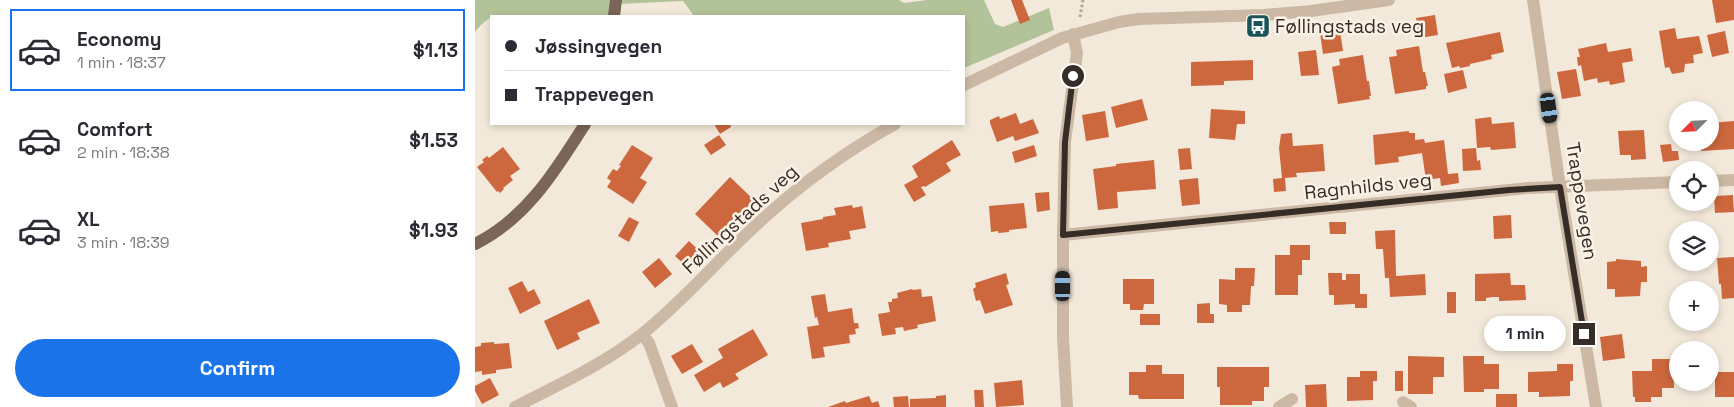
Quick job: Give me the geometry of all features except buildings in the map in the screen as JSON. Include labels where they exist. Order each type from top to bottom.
[{"type":"main road","points":[[615,15],[616,0]]},
{"type":"main road","points":[[475,244],[510,223],[539,192],[584,125]]},
{"type":"street","points":[[965,84],[1022,56],[1073,34],[1119,22],[1139,19],[1311,11],[1389,0]]},
{"type":"street","name":"Trappevegen","points":[[1533,0],[1560,187],[1596,407]]},
{"type":"street","points":[[1067,407],[1063,338],[1063,235],[1065,142],[1077,53],[1073,34]]},
{"type":"street","name":"Føllingstads veg","points":[[515,407],[604,360],[642,334],[776,207],[836,160],[893,125]]},
{"type":"street","points":[[1719,181],[1734,180]]},
{"type":"street","name":"Ragnhilds veg","points":[[1063,235],[1529,188],[1669,182]]},
{"type":"street","points":[[642,334],[649,343],[672,407]]},
{"type":"street","points":[[1279,407],[1292,398]]},
{"type":"green space","points":[[475,0],[899,0],[904,3],[927,0],[984,0],[995,24],[1003,27],[1049,8],[1054,30],[965,68],[965,15],[693,15],[683,1],[618,4],[610,15],[490,15],[490,18],[475,32]]},
{"type":"place","name":"Føllingstads veg","points":[[1258,26]]},
{"type":"route","points":[[1073,76],[1065,142],[1063,235],[1529,188],[1560,187],[1584,334]]}]
